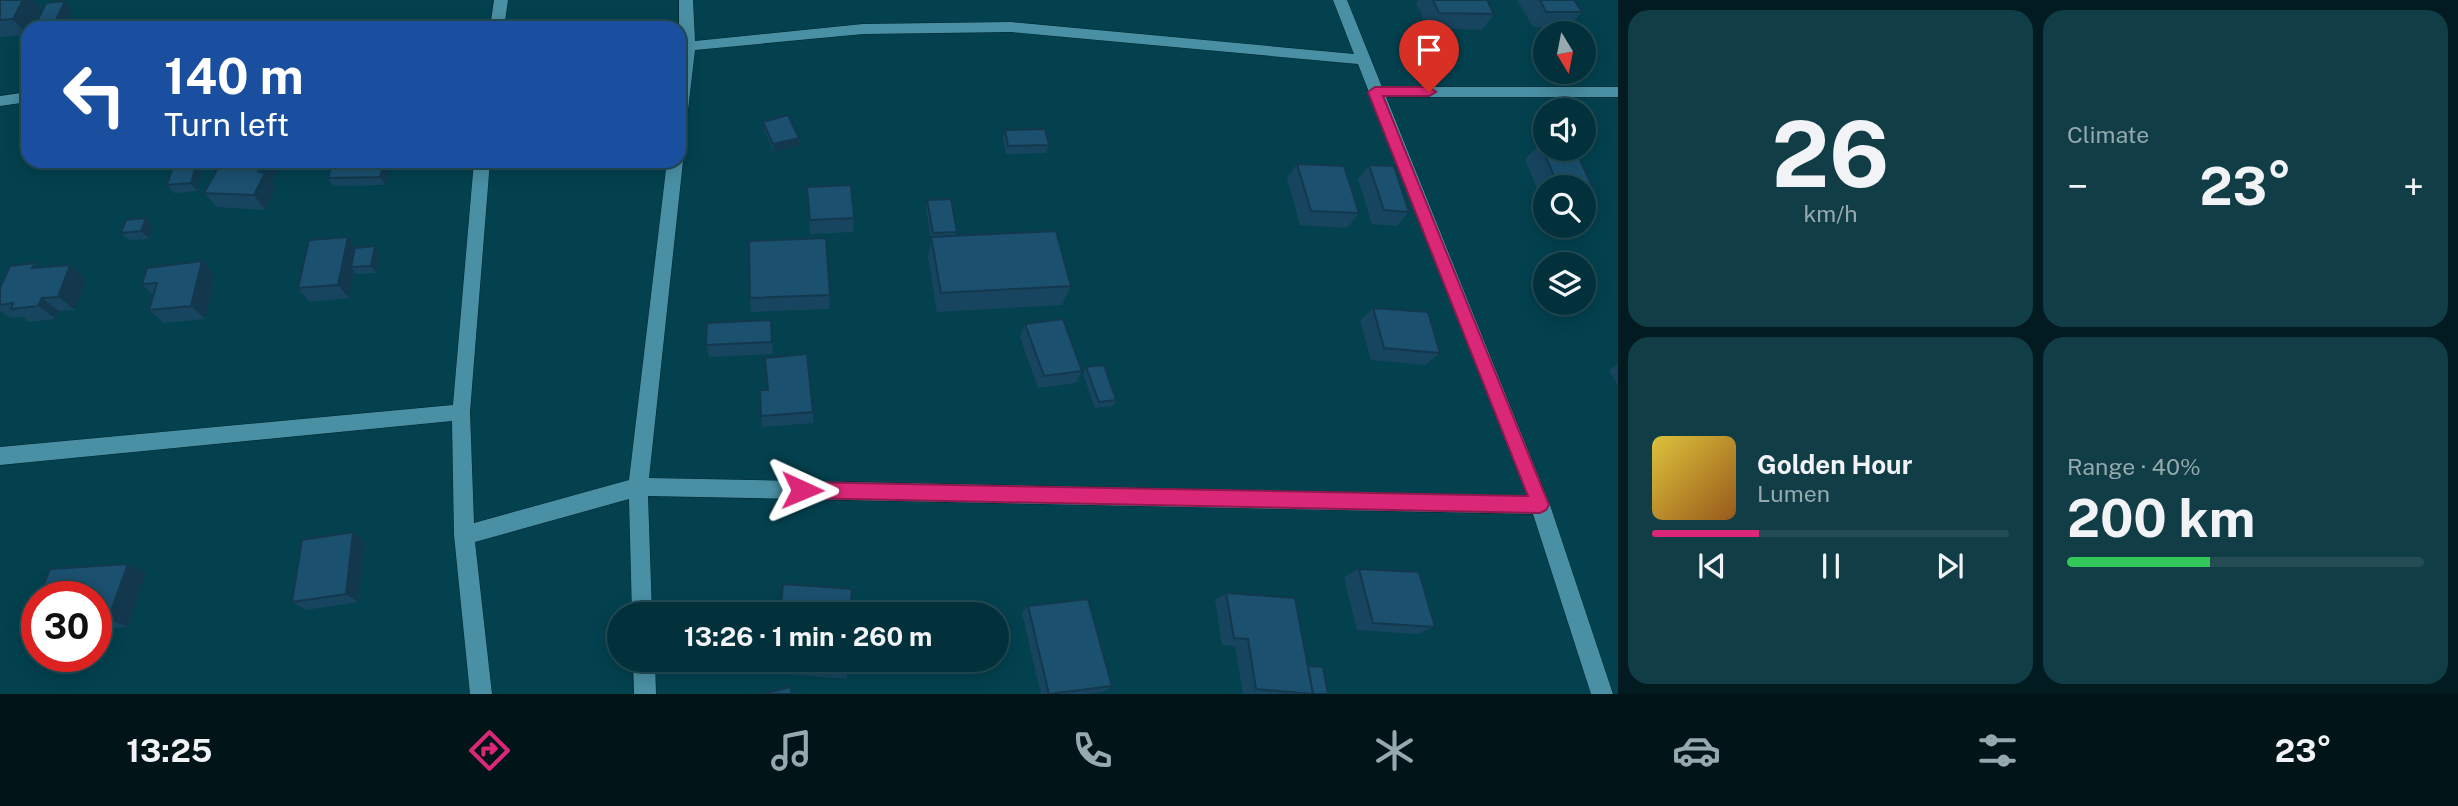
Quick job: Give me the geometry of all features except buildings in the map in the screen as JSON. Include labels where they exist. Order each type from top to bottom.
[{"type":"street","points":[[498,21],[501,0]]},
{"type":"street","points":[[686,21],[687,0]]},
{"type":"street","points":[[1340,0],[1540,505],[1602,694]]},
{"type":"street","points":[[686,46],[863,29],[1011,27],[1364,60]]},
{"type":"street","points":[[1375,92],[1618,92]]},
{"type":"street","points":[[0,101],[21,98]]},
{"type":"street","points":[[481,168],[461,412],[464,535],[481,694]]},
{"type":"street","points":[[642,602],[638,487],[674,168]]},
{"type":"street","points":[[0,456],[461,412]]},
{"type":"street","points":[[464,535],[638,487],[1540,505]]},
{"type":"street","points":[[644,672],[645,694]]},
{"type":"route","points":[[802,490],[1540,505],[1375,92],[1429,92]]}]
